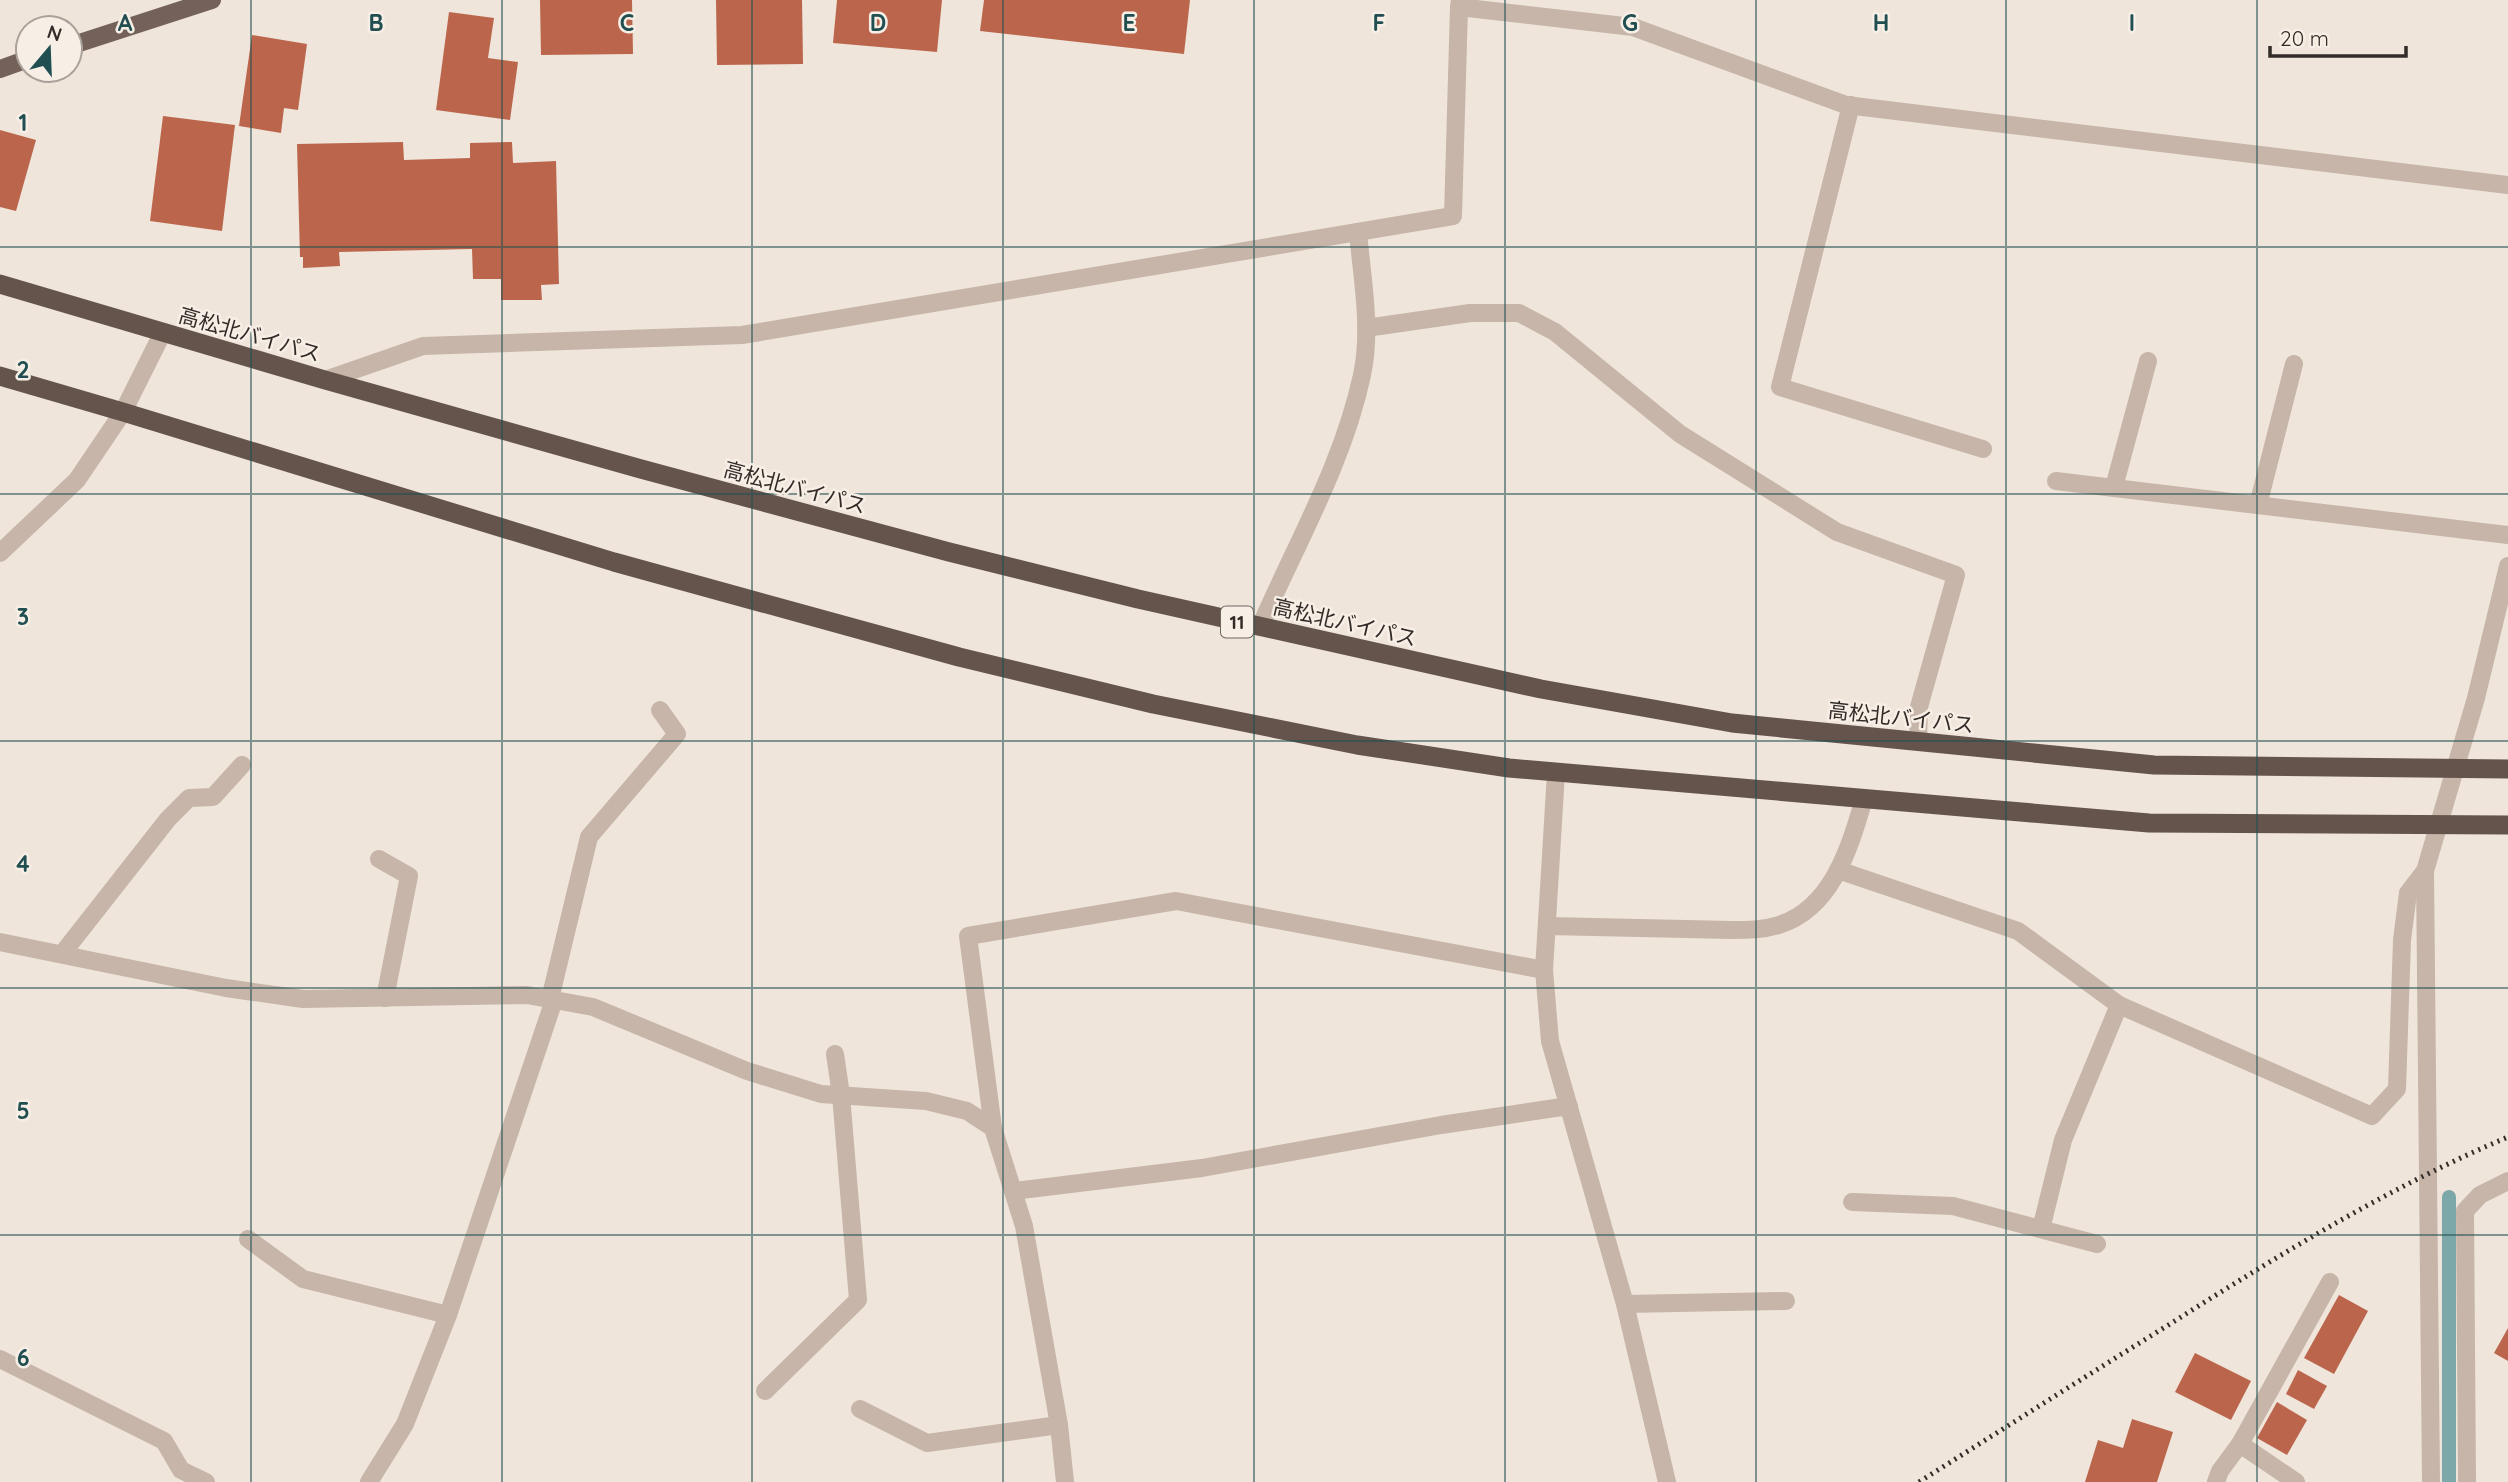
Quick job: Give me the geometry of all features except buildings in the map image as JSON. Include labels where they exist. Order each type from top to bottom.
[{"type":"highway","name":"高松北バイパス","points":[[0,284],[325,380],[936,549],[1260,627],[1541,689],[1732,723],[2154,765],[2508,769]]},
{"type":"highway","points":[[0,376],[614,562],[959,657],[1153,704],[1357,745],[1509,768],[2149,823],[2508,825]]},
{"type":"main road","points":[[84,41],[212,0]]},
{"type":"street","points":[[325,380],[423,346],[742,334],[1453,216],[1459,3],[1633,27],[1852,105],[2508,185]]},
{"type":"street","points":[[1852,105],[1780,387],[1983,449]]},
{"type":"street","points":[[1260,627],[1338,455],[1362,374],[1366,328],[1359,232]]},
{"type":"street","points":[[1366,328],[1470,313],[1519,313],[1555,332],[1679,435],[1837,532],[1956,575],[1919,707],[1918,741]]},
{"type":"street","points":[[0,553],[77,480],[123,412],[163,332]]},
{"type":"street","points":[[2114,487],[2148,361]]},
{"type":"street","points":[[2258,505],[2294,364]]},
{"type":"street","points":[[2056,481],[2508,535]]},
{"type":"street","points":[[2431,1482],[2425,871],[2476,698],[2508,566]]},
{"type":"street","points":[[369,1482],[405,1424],[448,1315],[552,999],[589,837],[677,734],[660,710]]},
{"type":"street","points":[[62,954],[168,819],[189,798],[213,797],[242,765]]},
{"type":"street","points":[[1556,772],[1544,970],[1550,1041],[1625,1304],[1667,1482]]},
{"type":"street","points":[[1548,926],[1758,930],[1782,924],[1826,893],[1838,870],[1864,799]]},
{"type":"street","points":[[379,859],[410,876],[385,998]]},
{"type":"street","points":[[1838,870],[2018,931],[2119,1005],[2372,1116],[2397,1088],[2402,940],[2408,893],[2425,871]]},
{"type":"street","points":[[1065,1482],[1059,1425],[1024,1226],[993,1128],[968,936],[1176,901],[1544,970]]},
{"type":"street","points":[[0,942],[252,992],[303,999],[527,995],[552,999],[593,1007],[747,1071],[821,1094],[926,1101],[967,1111],[993,1128]]},
{"type":"street","points":[[2041,1229],[2063,1140],[2119,1005]]},
{"type":"street","points":[[765,1391],[858,1300],[841,1095],[835,1054]]},
{"type":"street","points":[[1014,1191],[1202,1168],[1569,1105]]},
{"type":"street","points":[[2467,1482],[2465,1211],[2480,1195],[2508,1181]]},
{"type":"street","points":[[1852,1202],[1953,1206],[2097,1244]]},
{"type":"street","points":[[248,1239],[303,1279],[448,1315]]},
{"type":"street","points":[[2216,1482],[2220,1471],[2241,1444],[2330,1282]]},
{"type":"street","points":[[1625,1304],[1786,1301]]},
{"type":"street","points":[[0,1359],[164,1441],[181,1470],[206,1482]]},
{"type":"street","points":[[860,1409],[927,1443],[1059,1425]]},
{"type":"street","points":[[2241,1444],[2296,1482]]},
{"type":"waterway","points":[[2449,1197],[2449,1482]]},
{"type":"railway","points":[[1919,1482],[2293,1248],[2420,1178],[2508,1137]]}]
